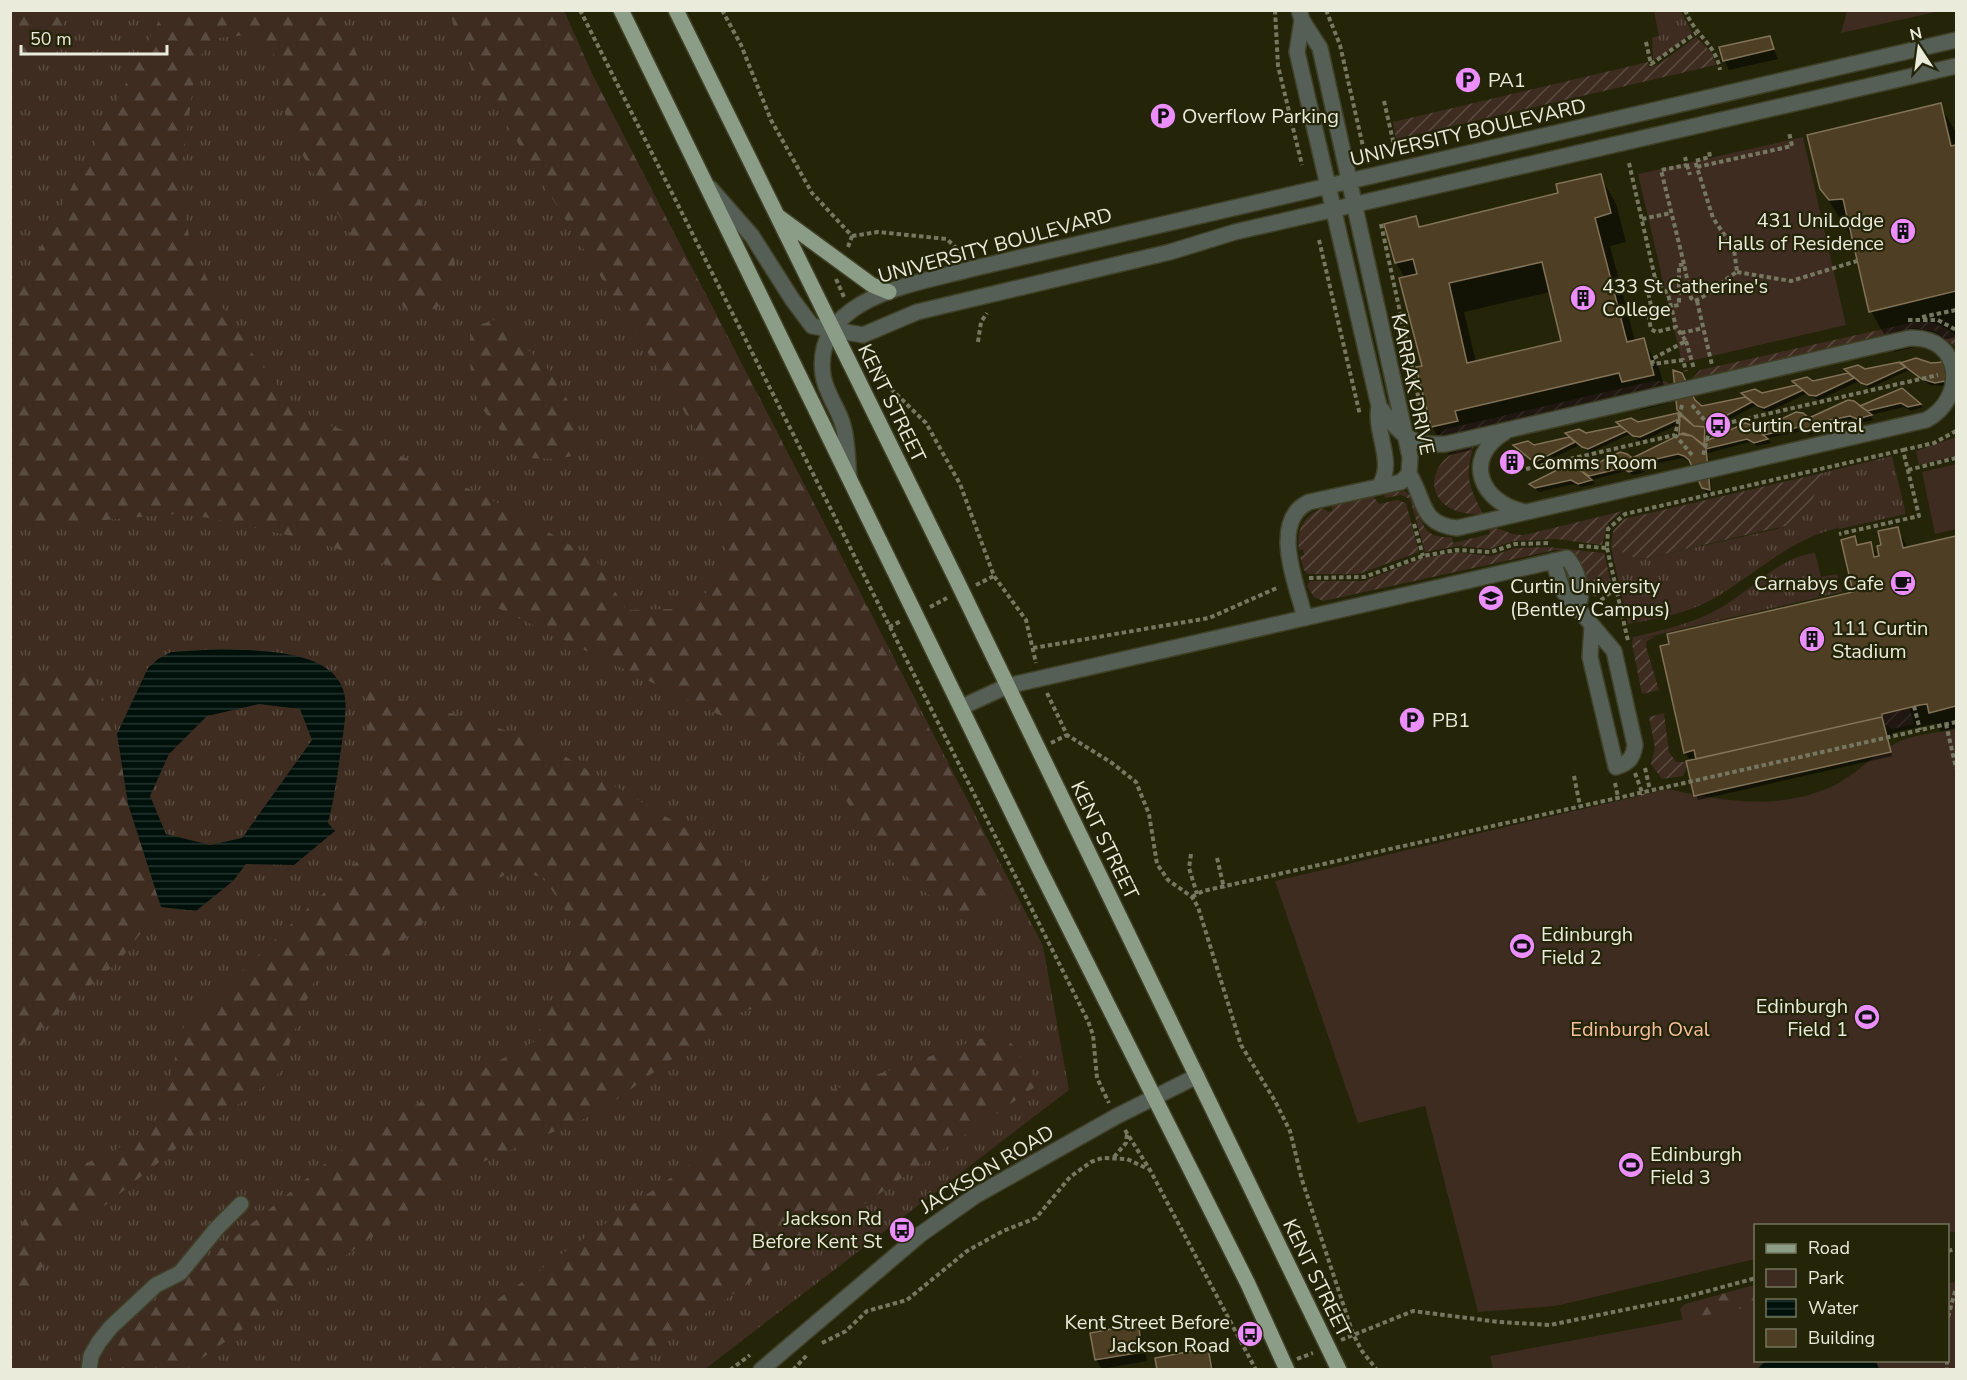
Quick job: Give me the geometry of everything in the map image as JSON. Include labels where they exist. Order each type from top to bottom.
[{"type":"main road","name":"KENT STREET","points":[[621,10],[702,179],[1248,1284],[1286,1367]]},
{"type":"main road","name":"KENT STREET","points":[[676,10],[1339,1370]]},
{"type":"main road","points":[[776,216],[872,285],[889,292]]},
{"type":"street","name":"KARRAK DRIVE","points":[[1300,15],[1320,48],[1410,457],[1409,474],[1401,482],[1380,485],[1386,468],[1376,418],[1379,406],[1297,52],[1300,15]]},
{"type":"street","name":"UNIVERSITY BOULEVARD","points":[[832,330],[850,309],[889,292],[982,266],[1956,40]]},
{"type":"street","points":[[832,330],[863,335],[917,312],[1170,252],[1235,232],[1956,66]]},
{"type":"street","name":"KENT STREET","points":[[702,179],[752,236],[812,326],[832,330],[823,351],[823,377],[843,424],[849,477]]},
{"type":"street","points":[[1379,406],[1405,436],[1424,446],[1446,444],[1910,338],[1933,341],[1950,354],[1954,365],[1955,391],[1952,400],[1936,415],[1926,420],[1457,528],[1443,526],[1430,518],[1409,474]]},
{"type":"street","points":[[1511,429],[1496,438],[1488,447],[1481,475],[1484,488],[1497,501],[1508,507],[1527,512]]},
{"type":"street","points":[[1305,618],[1287,532],[1295,512],[1309,502],[1380,485]]},
{"type":"street","points":[[962,707],[1007,686],[1305,618],[1563,552],[1563,591],[1584,615],[1614,651],[1632,724],[1634,754],[1628,763],[1616,767],[1590,657],[1584,615]]},
{"type":"street","name":"JACKSON ROAD","points":[[761,1370],[921,1234],[975,1196],[1154,1097],[1197,1076]]},
{"type":"street","points":[[89,1370],[91,1356],[111,1327],[156,1285],[180,1273],[240,1204]]},
{"type":"path","points":[[580,10],[888,627],[1092,1028],[1097,1078],[1107,1100]]},
{"type":"path","points":[[722,10],[741,45],[771,120],[812,193],[852,236],[878,232],[947,239]]},
{"type":"path","points":[[1275,10],[1278,66],[1302,165]]},
{"type":"path","points":[[1326,10],[1340,45],[1364,151]]},
{"type":"path","points":[[1685,10],[1696,33],[1713,48],[1720,70]]},
{"type":"path","points":[[1646,42],[1651,64],[1696,33]]},
{"type":"path","points":[[1384,101],[1394,145]]},
{"type":"path","points":[[1697,167],[1792,146],[1789,132]]},
{"type":"path","points":[[1709,151],[1710,157],[1695,161],[1713,218],[1734,249],[1737,272]]},
{"type":"path","points":[[1685,158],[1690,175]]},
{"type":"path","points":[[1629,163],[1655,278],[1668,294],[1676,327],[1686,341],[1694,369]]},
{"type":"path","points":[[1687,165],[1661,170],[1691,298],[1697,301]]},
{"type":"path","points":[[1642,219],[1671,213]]},
{"type":"path","points":[[1381,224],[1423,419],[1426,426],[1433,429]]},
{"type":"path","points":[[1697,301],[1737,272],[1791,281],[1857,261]]},
{"type":"path","points":[[1652,310],[1679,305],[1679,265],[1684,264]]},
{"type":"path","points":[[1655,278],[1648,292],[1652,310],[1649,319],[1651,328],[1656,332],[1676,327]]},
{"type":"path","points":[[1697,301],[1712,365]]},
{"type":"path","points":[[1904,321],[1956,309]]},
{"type":"path","points":[[1915,318],[1938,321],[1956,330]]},
{"type":"path","points":[[1681,333],[1703,328]]},
{"type":"path","points":[[1686,341],[1652,359],[1653,364],[1683,360],[1686,370]]},
{"type":"path","points":[[872,353],[888,386],[926,423],[960,484],[993,576],[1021,610],[1035,661]]},
{"type":"path","points":[[1679,372],[1723,362]]},
{"type":"path","points":[[1710,427],[1941,375]]},
{"type":"path","points":[[1675,435],[1684,394]]},
{"type":"path","points":[[1690,403],[1710,427]]},
{"type":"path","points":[[1701,466],[1710,427]]},
{"type":"path","points":[[1032,648],[1209,618],[1296,581],[1333,576],[1364,577],[1423,556],[1456,550],[1491,552],[1515,544],[1563,552],[1607,548],[1608,529],[1625,514],[1934,443],[1956,431]]},
{"type":"path","points":[[1675,435],[1694,458]]},
{"type":"path","points":[[1526,469],[1675,435]]},
{"type":"path","points":[[1839,534],[1919,516],[1903,450]]},
{"type":"path","points":[[1908,470],[1956,458]]},
{"type":"path","points":[[972,586],[993,576]]},
{"type":"path","points":[[1584,615],[1616,588]]},
{"type":"path","points":[[928,607],[949,597]]},
{"type":"path","points":[[888,627],[903,620]]},
{"type":"path","points":[[1049,700],[1067,735],[1112,763],[1136,783],[1149,814],[1156,864],[1168,880],[1192,897],[1198,908],[1241,1045],[1290,1131],[1302,1180],[1353,1334],[1362,1352],[1377,1370]]},
{"type":"path","points":[[1914,706],[1920,730]]},
{"type":"path","points":[[1192,897],[1618,797],[1956,722]]},
{"type":"path","points":[[1946,724],[1956,768]]},
{"type":"path","points":[[1574,776],[1580,806]]},
{"type":"path","points":[[1615,781],[1618,797]]},
{"type":"path","points":[[1191,854],[1189,868],[1197,894]]},
{"type":"path","points":[[1217,858],[1224,888]]},
{"type":"path","points":[[1113,1158],[1126,1143],[1126,1132],[1150,1170],[1256,1370]]},
{"type":"path","points":[[817,1346],[846,1331],[867,1311],[908,1300],[967,1251],[1003,1231],[1036,1218],[1070,1177],[1091,1162],[1113,1158],[1127,1159],[1150,1170]]},
{"type":"path","points":[[1286,1367],[1353,1334],[1413,1311],[1499,1322],[1550,1325],[1682,1298],[1754,1278]]},
{"type":"path","points":[[1949,1311],[1956,1288]]},
{"type":"path","points":[[793,1370],[811,1351]]},
{"type":"green space","points":[[11,10],[72,11],[24,70],[11,100]]},
{"type":"green space","points":[[1847,10],[1940,11],[1841,33]]},
{"type":"green space","points":[[10,11],[564,11],[592,74],[1043,946],[1069,1090],[705,1369],[11,1369]]},
{"type":"green space","points":[[164,11],[341,11],[407,178],[454,259],[458,280],[436,309],[407,310],[371,268],[289,133],[274,54],[247,35],[217,38],[201,55],[194,79],[180,181],[189,236],[213,293],[252,353],[301,415],[362,437],[504,506],[597,561],[626,610],[680,609],[703,597],[724,562],[726,535],[709,452],[460,49],[450,11],[564,11],[592,74],[1010,886],[977,921],[951,910],[907,876],[870,833],[821,764],[452,586],[310,540],[210,518],[175,514],[11,528],[11,303]]},
{"type":"green space","points":[[1654,11],[1681,11],[1692,33],[1660,58],[1653,60],[1652,38],[1659,36]]},
{"type":"green space","points":[[1696,37],[1712,53],[1716,65],[1396,139],[1393,122],[1648,62],[1649,67],[1658,65]]},
{"type":"green space","points":[[1803,137],[1846,325],[1682,363],[1638,174]]},
{"type":"green space","points":[[509,315],[520,342],[547,368],[576,413],[577,455],[557,459],[524,458],[483,410],[471,386],[470,328]]},
{"type":"green space","points":[[1915,322],[1937,324],[1947,329],[1956,336],[1956,347],[1934,331],[1914,328],[1692,379],[1700,370]]},
{"type":"green space","points":[[1653,381],[1665,381],[1670,384],[1437,437],[1446,429]]},
{"type":"green space","points":[[1956,437],[1956,456],[1919,465],[1916,451]]},
{"type":"green space","points":[[1474,445],[1469,474],[1471,489],[1483,514],[1463,513],[1448,507],[1438,497],[1434,486],[1436,474],[1443,462],[1456,452]]},
{"type":"green space","points":[[1892,456],[1906,514],[1839,529],[1837,524],[1838,528],[1786,550],[1699,606],[1680,613],[1628,624],[1611,547],[1637,559],[1648,558],[1777,529],[1808,508],[1822,473]]},
{"type":"green space","points":[[1956,464],[1956,529],[1935,534],[1922,472]]},
{"type":"green space","points":[[1822,473],[1807,510],[1789,525],[1648,558],[1637,559],[1611,547],[1613,531],[1624,519]]},
{"type":"green space","points":[[1404,491],[1416,504],[1421,520],[1430,533],[1452,537],[1453,543],[1490,534],[1489,528],[1524,535],[1623,511],[1608,523],[1602,545],[1556,539],[1514,541],[1490,549],[1458,546],[1425,552],[1410,499],[1401,495],[1385,498],[1384,494]]},
{"type":"green space","points":[[1373,496],[1379,504],[1397,500],[1406,503],[1419,552],[1359,574],[1308,574],[1304,570],[1300,556],[1304,555],[1303,550],[1299,550],[1298,543],[1300,530],[1306,519],[1323,508],[1328,512],[1332,511],[1332,506]]},
{"type":"green space","points":[[1548,547],[1604,553],[1611,583],[1595,597],[1586,582],[1579,560],[1574,555],[1555,550],[1323,601],[1314,597],[1307,586],[1310,581],[1364,581],[1423,558],[1457,552],[1491,556],[1516,548]]},
{"type":"green space","points":[[1815,553],[1821,577],[1837,574],[1842,592],[1656,635],[1634,641],[1632,644],[1633,637],[1678,626],[1710,614],[1789,561]]},
{"type":"green space","points":[[1656,636],[1647,641],[1646,647],[1659,690],[1642,694],[1632,644],[1634,641]]},
{"type":"green space","points":[[10,670],[94,676],[117,734],[128,804],[161,907],[120,960],[11,1054]]},
{"type":"green space","points":[[364,690],[428,706],[539,741],[757,871],[820,939],[808,981],[781,1001],[734,1014],[598,1113],[468,1168],[187,1369],[109,1369],[112,1338],[361,1134],[534,1042],[580,933],[544,878],[516,870],[444,904],[378,963],[327,949],[276,1078],[187,1140],[59,1242],[11,1312],[11,1242],[48,1180],[116,1150],[158,1120],[184,1026],[370,849],[382,768],[369,736]]},
{"type":"green space","points":[[1909,707],[1914,724],[1892,729],[1885,725],[1882,714]]},
{"type":"green space","points":[[1664,713],[1669,752],[1676,762],[1689,762],[1683,776],[1662,779],[1651,764],[1655,748],[1649,717]]},
{"type":"green space","name":"Edinburgh Oval","points":[[1956,729],[1956,1232],[1949,1232],[1949,1224],[1754,1224],[1754,1259],[1556,1306],[1478,1312],[1425,1106],[1358,1123],[1275,881],[1668,789],[1708,797],[1747,801],[1787,800],[1806,796],[1835,785],[1885,749],[1916,736]]},
{"type":"green space","points":[[1003,1031],[1039,1084],[624,1369],[398,1369],[760,1115]]},
{"type":"green space","points":[[1956,1282],[1956,1369],[1493,1370],[1490,1356],[1754,1306],[1754,1362],[1949,1362],[1949,1283]]},
{"type":"green space","points":[[1754,1285],[1754,1306],[1683,1321],[1680,1309],[1685,1304]]},
{"type":"water","points":[[253,650],[290,654],[307,659],[322,665],[334,675],[342,687],[346,707],[328,823],[335,831],[294,865],[246,864],[233,881],[196,911],[161,907],[128,804],[117,734],[148,668],[171,652]],"holes":[[[259,704],[300,709],[312,740],[242,838],[210,845],[166,834],[150,796],[169,754],[207,716]]]},
{"type":"water","points":[[1765,1362],[1876,1362],[1879,1369],[1757,1369]]},
{"type":"building","points":[[1770,36],[1774,49],[1723,61],[1719,47]]},
{"type":"building","name":"431 UniLodge Halls of Residence","points":[[1941,103],[1951,146],[1956,145],[1956,291],[1869,312],[1843,199],[1829,200],[1820,189],[1807,135]]},
{"type":"building","name":"433 St Catherine's College","points":[[1601,174],[1611,213],[1595,218],[1627,342],[1644,338],[1654,375],[1622,382],[1619,373],[1455,411],[1458,421],[1431,427],[1416,367],[1422,366],[1399,278],[1417,274],[1413,259],[1395,263],[1384,224],[1416,216],[1419,227],[1558,193],[1556,184]],"holes":[[[1542,262],[1561,341],[1467,363],[1449,283]]]},
{"type":"building","points":[[1916,358],[1931,363],[1956,361],[1950,380],[1935,383],[1922,379],[1900,363]]},
{"type":"building","points":[[1900,362],[1906,367],[1867,385],[1844,369],[1858,365],[1865,369]]},
{"type":"building","points":[[1673,370],[1682,373],[1695,400],[1702,406],[1745,397],[1752,402],[1705,427],[1694,426],[1677,410]]},
{"type":"building","points":[[1848,373],[1854,378],[1816,396],[1809,395],[1792,381],[1807,377],[1813,381]]},
{"type":"building","points":[[1796,385],[1803,390],[1764,408],[1741,393],[1755,389],[1762,393]]},
{"type":"building","points":[[1902,388],[1921,404],[1908,407],[1901,403],[1867,411],[1860,406]]},
{"type":"building","points":[[1848,400],[1854,401],[1872,415],[1857,419],[1850,416],[1816,423],[1809,418]]},
{"type":"building","points":[[1796,412],[1803,413],[1820,427],[1806,431],[1799,427],[1764,435],[1758,430]]},
{"type":"building","points":[[1678,413],[1679,419],[1640,437],[1633,436],[1616,422],[1631,418],[1638,422]]},
{"type":"building","points":[[1680,415],[1694,426],[1705,427],[1704,445],[1692,436],[1679,434]]},
{"type":"building","points":[[1745,423],[1768,439],[1754,443],[1747,439],[1706,449],[1704,442]]},
{"type":"building","points":[[1620,426],[1627,431],[1588,449],[1565,433],[1579,429],[1586,433]]},
{"type":"building","points":[[1683,433],[1692,436],[1706,448],[1710,490],[1702,488],[1689,460],[1684,456],[1678,454],[1639,463],[1632,458]]},
{"type":"building","points":[[1569,437],[1575,442],[1537,461],[1530,459],[1513,445],[1528,441],[1534,445]]},
{"type":"building","points":[[1620,452],[1627,454],[1644,467],[1629,472],[1622,468],[1589,476],[1581,471]]},
{"type":"building","name":"Comms Room","points":[[1509,453],[1523,462],[1523,467],[1513,471],[1502,466],[1501,462]]},
{"type":"building","points":[[1569,464],[1592,480],[1578,484],[1571,480],[1535,488],[1529,484]]},
{"type":"building","name":"111 Curtin Stadium","points":[[1898,527],[1903,548],[1956,536],[1956,706],[1929,713],[1927,704],[1920,705],[1882,714],[1882,717],[1696,759],[1694,750],[1684,753],[1660,646],[1669,644],[1667,634],[1853,592],[1841,540],[1855,536],[1857,545],[1871,542],[1874,557],[1879,556],[1877,546],[1881,545],[1878,531]]},
{"type":"building","points":[[1882,717],[1891,752],[1694,796],[1686,761]]},
{"type":"building","points":[[1138,1324],[1143,1352],[1095,1360],[1090,1333]]},
{"type":"building","points":[[1208,1348],[1212,1370],[1157,1370],[1155,1358]]},
{"type":"place","name":"PA1","points":[[1468,80]]},
{"type":"place","name":"Overflow Parking","points":[[1163,116]]},
{"type":"place","name":"431 UniLodge Halls of Residence","points":[[1903,231]]},
{"type":"place","name":"433 St Catherine's College","points":[[1583,298]]},
{"type":"place","name":"Curtin Central","points":[[1718,425]]},
{"type":"place","name":"Comms Room","points":[[1512,462]]},
{"type":"place","name":"Carnabys Cafe","points":[[1903,583]]},
{"type":"place","name":"Curtin University (Bentley Campus)","points":[[1491,598]]},
{"type":"place","name":"111 Curtin Stadium","points":[[1812,639]]},
{"type":"place","name":"PB1","points":[[1412,720]]},
{"type":"place","name":"Edinburgh Field 2","points":[[1522,946]]},
{"type":"place","name":"Edinburgh Field 1","points":[[1867,1017]]},
{"type":"place","name":"Edinburgh Field 3","points":[[1631,1165]]},
{"type":"place","name":"Jackson Rd Before Kent St","points":[[902,1230]]},
{"type":"place","name":"Kent Street Before Jackson Road","points":[[1250,1334]]}]
